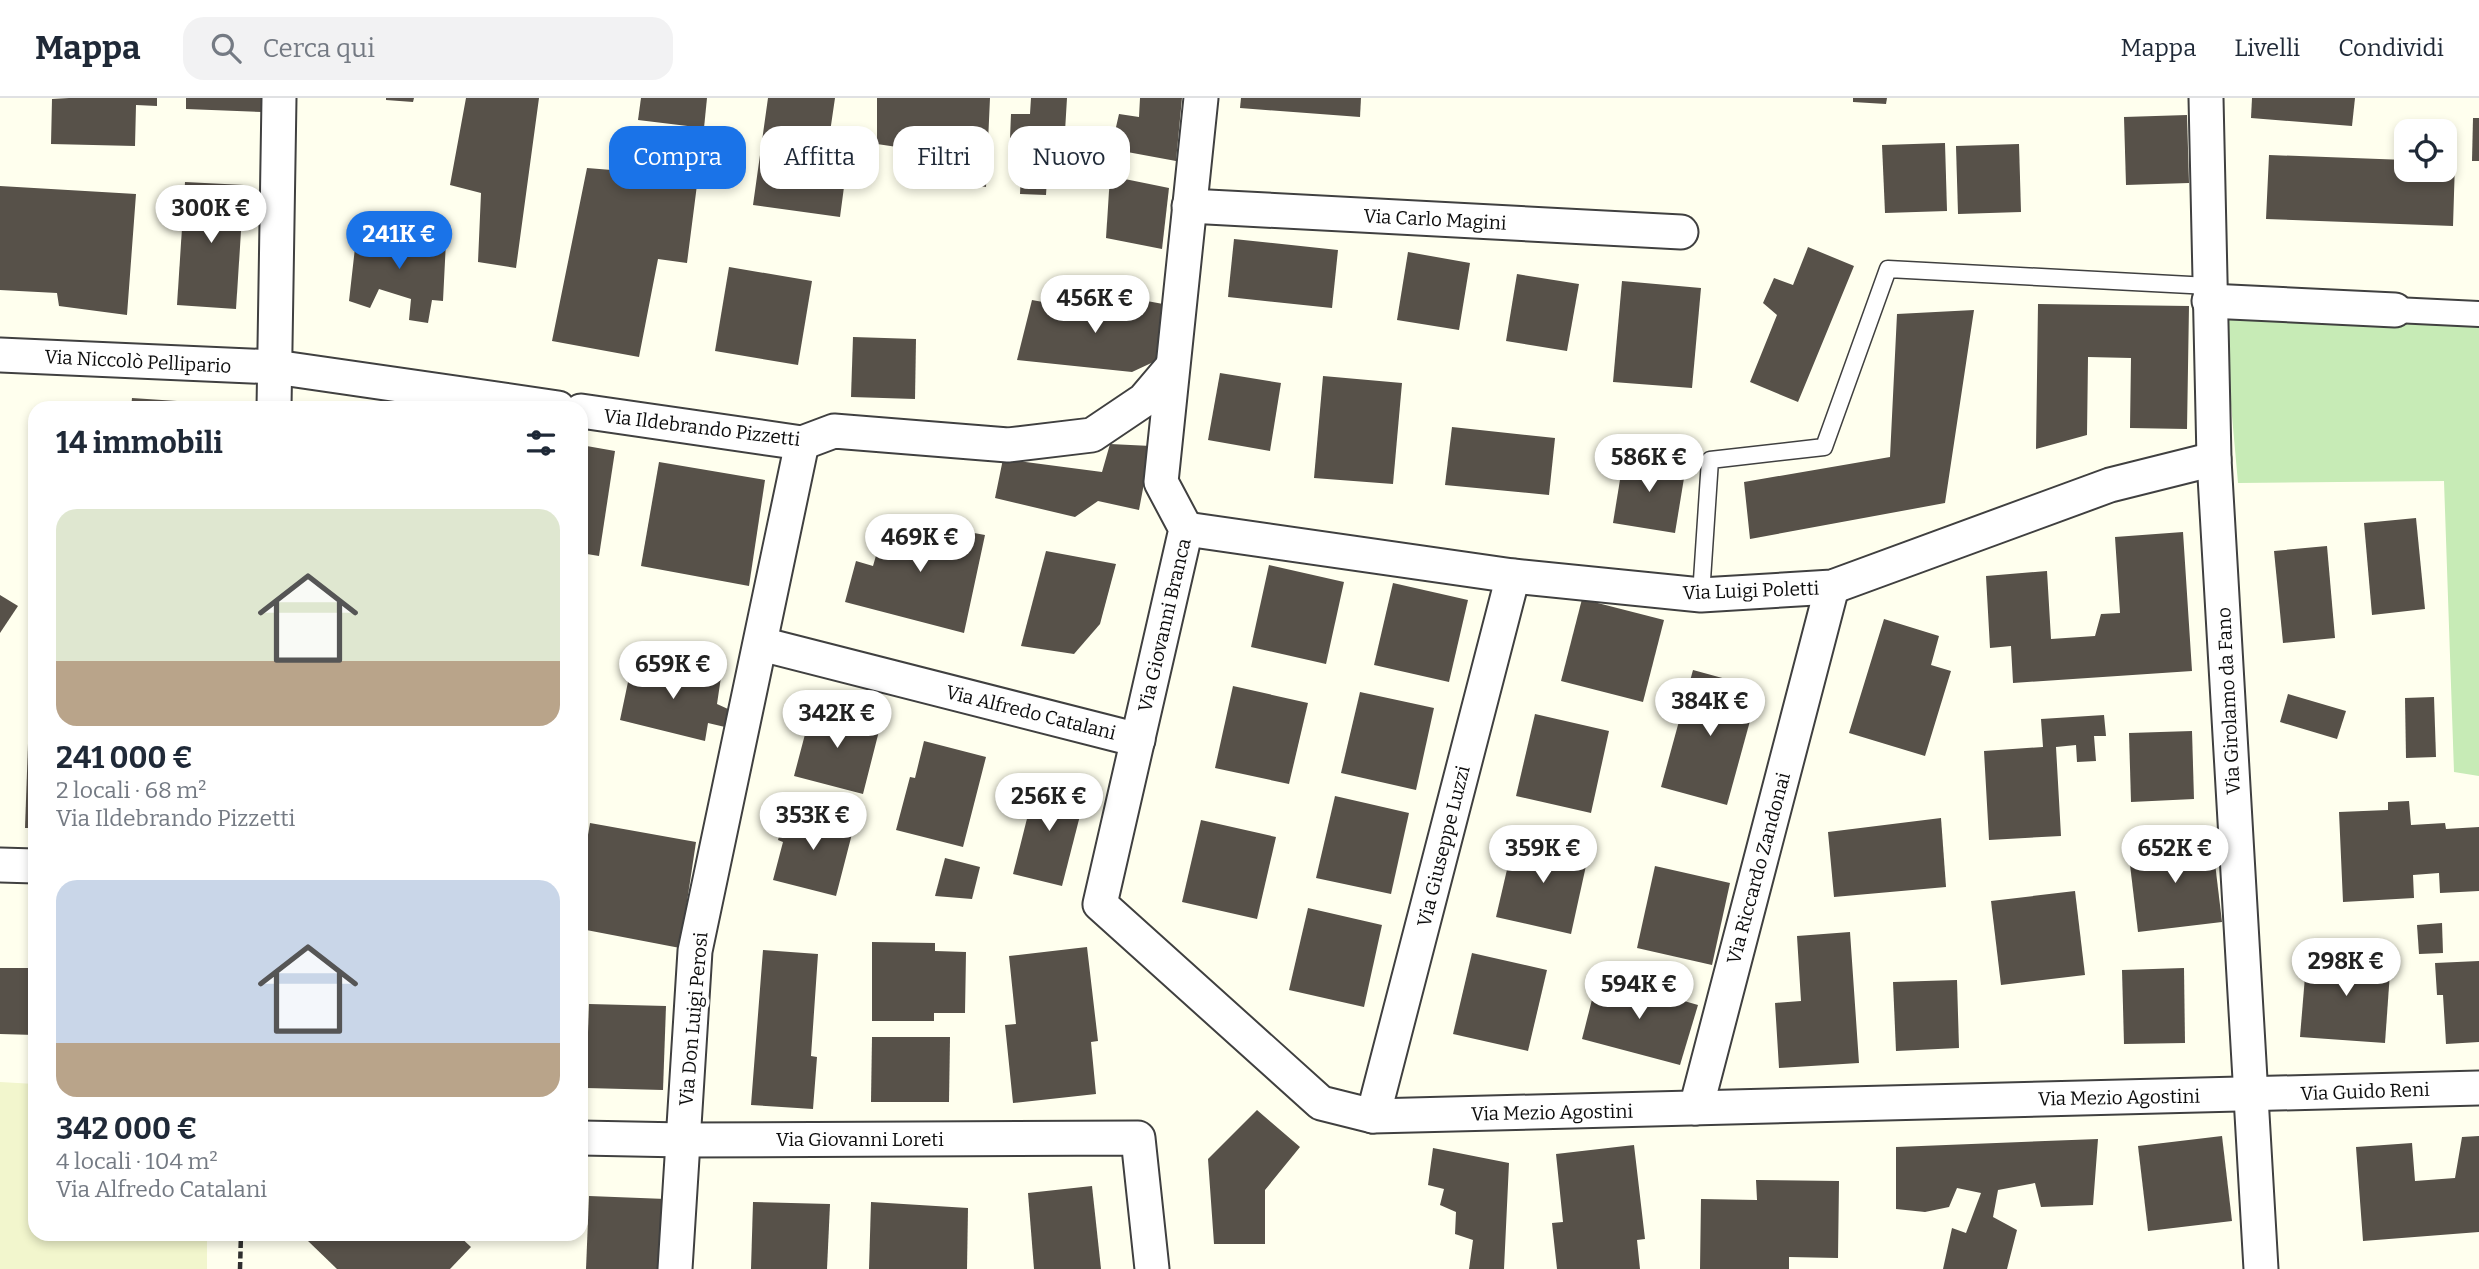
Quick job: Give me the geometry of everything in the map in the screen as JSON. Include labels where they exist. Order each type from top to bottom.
[{"type":"street","points":[[274,401],[279,98]]},
{"type":"street","name":"Via Giovanni Branca","points":[[1138,740],[1186,529],[1161,482],[1201,98]]},
{"type":"street","name":"Via Girolamo da Fano","points":[[2206,98],[2214,459],[2261,1269]]},
{"type":"street","name":"Via Carlo Magini","points":[[1189,206],[1681,232]]},
{"type":"street","points":[[2209,294],[2395,310],[2479,314]]},
{"type":"street","name":"Via Niccolò Pellipario","points":[[0,355],[275,367]]},
{"type":"street","points":[[275,367],[510,401]]},
{"type":"street","name":"Via Ildebrando Pizzetti","points":[[588,412],[802,443],[834,431],[1007,445],[1092,435],[1144,400],[1172,367]]},
{"type":"street","name":"Via Don Luigi Perosi","points":[[675,1269],[695,951],[802,443]]},
{"type":"street","name":"Via Luigi Poletti","points":[[1186,529],[1513,576],[1701,595],[1832,587],[2110,485],[2214,459]]},
{"type":"street","name":"Via Giuseppe Luzzi","points":[[1373,1116],[1513,576]]},
{"type":"street","name":"Via Riccardo Zandonai","points":[[1696,1108],[1832,587]]},
{"type":"street","name":"Via Alfredo Catalani","points":[[761,644],[1138,740]]},
{"type":"street","name":"Via Mezio Agostini","points":[[1138,740],[1100,904],[1321,1103],[1373,1116],[2250,1094]]},
{"type":"street","points":[[0,865],[28,866]]},
{"type":"street","name":"Via Guido Reni","points":[[2250,1094],[2479,1088]]},
{"type":"street","name":"Via Giovanni Loreti","points":[[588,1138],[1138,1138],[1153,1269]]},
{"type":"lane","points":[[1701,595],[1710,460],[1824,447],[1888,269],[2209,294]]},
{"type":"path","points":[[240,1269],[241,1241]]},
{"type":"green space","points":[[2223,315],[2479,325],[2479,776],[2454,772],[2444,481],[2238,483]]},
{"type":"green space","points":[[0,1082],[28,1084],[28,1241],[207,1241],[207,1269],[0,1269]]},
{"type":"building","points":[[157,98],[157,106],[136,105],[135,146],[51,144],[52,99]]},
{"type":"building","points":[[186,98],[263,98],[262,112],[186,109]]},
{"type":"building","points":[[386,98],[414,98],[413,102]]},
{"type":"building","points":[[466,98],[539,98],[516,268],[478,262],[481,193],[450,185]]},
{"type":"building","points":[[641,98],[707,98],[704,126],[638,120]]},
{"type":"building","points":[[768,98],[835,98],[831,126],[764,126]]},
{"type":"building","points":[[877,98],[990,98],[989,126],[893,126],[893,146],[879,144]]},
{"type":"building","points":[[1031,98],[1067,98],[1065,126],[1011,126],[1011,114],[1030,114]]},
{"type":"building","points":[[1140,98],[1182,98],[1176,161],[1130,153],[1130,126],[1116,126],[1119,114],[1139,117]]},
{"type":"building","points":[[1241,98],[1361,98],[1360,117],[1240,108]]},
{"type":"building","points":[[1853,98],[1887,98],[1886,104],[1853,102]]},
{"type":"building","points":[[2252,98],[2355,98],[2352,126],[2251,118]]},
{"type":"building","points":[[2187,115],[2189,183],[2126,185],[2124,117]]},
{"type":"building","points":[[2473,118],[2479,118],[2479,161],[2472,161]]},
{"type":"building","points":[[1945,143],[1947,211],[1885,213],[1882,145]]},
{"type":"building","points":[[2019,144],[2021,212],[1958,214],[1956,146]]},
{"type":"building","points":[[760,155],[760,189],[844,189],[840,217],[753,205]]},
{"type":"building","points":[[2269,155],[2394,160],[2394,182],[2454,182],[2453,226],[2266,219]]},
{"type":"building","points":[[587,168],[609,170],[609,189],[696,189],[687,263],[658,259],[639,357],[552,341]]},
{"type":"building","points":[[1130,180],[1169,188],[1162,249],[1106,238],[1109,189],[1130,189]]},
{"type":"building","points":[[185,182],[244,185],[236,309],[177,305]]},
{"type":"building","points":[[0,186],[136,194],[127,315],[59,306],[57,293],[0,290]]},
{"type":"building","points":[[1020,189],[1046,189],[1046,195],[1020,194]]},
{"type":"building","points":[[357,230],[446,241],[443,301],[432,300],[428,323],[409,320],[411,299],[379,289],[370,308],[349,301]]},
{"type":"building","points":[[1234,239],[1338,250],[1332,308],[1228,297]]},
{"type":"building","points":[[1808,247],[1854,266],[1798,402],[1750,382],[1777,315],[1763,303],[1774,278],[1793,285]]},
{"type":"building","points":[[1408,252],[1470,263],[1459,330],[1397,320]]},
{"type":"building","points":[[729,267],[812,281],[798,365],[715,351]]},
{"type":"building","points":[[1517,274],[1579,284],[1567,351],[1506,341]]},
{"type":"building","points":[[1622,281],[1701,288],[1692,388],[1613,382]]},
{"type":"building","points":[[1115,295],[1163,304],[1162,358],[1132,372],[1017,360],[1032,300],[1108,314]]},
{"type":"building","points":[[2038,304],[2189,306],[2187,429],[2130,428],[2131,358],[2088,357],[2087,435],[2036,449]]},
{"type":"building","points":[[1974,310],[1945,503],[1750,539],[1744,482],[1890,457],[1897,314]]},
{"type":"building","points":[[853,337],[916,339],[915,399],[851,397]]},
{"type":"building","points":[[1220,373],[1281,383],[1270,451],[1208,440]]},
{"type":"building","points":[[1323,376],[1402,383],[1393,484],[1314,478]]},
{"type":"building","points":[[132,398],[177,401],[132,401]]},
{"type":"building","points":[[1452,427],[1555,438],[1549,495],[1445,485]]},
{"type":"building","points":[[1110,444],[1151,446],[1139,510],[1098,501],[1075,517],[995,498],[1003,459],[1102,472]]},
{"type":"building","points":[[588,446],[615,451],[599,556],[588,554]]},
{"type":"building","points":[[1624,455],[1686,466],[1675,533],[1613,523]]},
{"type":"building","points":[[659,462],[765,480],[749,586],[641,566]]},
{"type":"building","points":[[887,517],[985,535],[964,633],[845,602],[856,561],[873,566]]},
{"type":"building","points":[[2416,518],[2425,609],[2372,615],[2364,523]]},
{"type":"building","points":[[2183,532],[2192,671],[2013,683],[2011,646],[1990,648],[1986,576],[2047,571],[2051,639],[2095,636],[2101,614],[2120,613],[2115,537]]},
{"type":"building","points":[[2327,546],[2335,638],[2283,643],[2274,551]]},
{"type":"building","points":[[1046,551],[1116,564],[1100,624],[1074,654],[1021,646]]},
{"type":"building","points":[[1269,565],[1344,582],[1326,664],[1251,647]]},
{"type":"building","points":[[1393,583],[1468,600],[1449,682],[1374,665]]},
{"type":"building","points":[[0,595],[18,606],[0,633]]},
{"type":"building","points":[[1582,599],[1664,620],[1643,702],[1561,681]]},
{"type":"building","points":[[1884,619],[1939,636],[1931,665],[1951,671],[1925,756],[1849,733]]},
{"type":"building","points":[[632,663],[721,677],[717,704],[728,709],[725,727],[708,723],[705,741],[620,720]]},
{"type":"building","points":[[1693,670],[1759,688],[1727,805],[1661,787]]},
{"type":"building","points":[[1233,686],[1308,703],[1289,784],[1215,768]]},
{"type":"building","points":[[1360,692],[1434,708],[1416,790],[1341,773]]},
{"type":"building","points":[[2288,694],[2346,711],[2337,739],[2280,722]]},
{"type":"building","points":[[2434,697],[2436,757],[2406,758],[2405,698]]},
{"type":"building","points":[[813,704],[845,712],[843,717],[880,727],[863,794],[794,776]]},
{"type":"building","points":[[1535,714],[1609,731],[1591,813],[1516,796]]},
{"type":"building","points":[[2104,715],[2106,736],[2094,736],[2096,761],[2077,762],[2076,745],[2056,747],[2061,836],[1989,840],[1984,751],[2043,747],[2041,719]]},
{"type":"building","points":[[2192,731],[2194,799],[2131,802],[2129,733]]},
{"type":"building","points":[[924,741],[986,757],[963,847],[896,830],[910,777],[915,778]]},
{"type":"building","points":[[28,744],[28,828],[25,828]]},
{"type":"building","points":[[1037,779],[1086,792],[1062,886],[1013,874]]},
{"type":"building","points":[[1335,796],[1409,813],[1391,894],[1316,878]]},
{"type":"building","points":[[2409,801],[2411,825],[2445,823],[2446,829],[2479,827],[2479,891],[2440,893],[2439,873],[2413,875],[2414,898],[2343,902],[2339,812],[2388,810],[2388,802]]},
{"type":"building","points":[[786,809],[854,826],[836,896],[773,880],[783,842],[778,840]]},
{"type":"building","points":[[1941,818],[1946,887],[1834,897],[1828,832]]},
{"type":"building","points":[[1201,820],[1276,837],[1257,919],[1182,902]]},
{"type":"building","points":[[590,823],[696,842],[680,948],[588,930]]},
{"type":"building","points":[[1515,835],[1589,852],[1571,934],[1496,917]]},
{"type":"building","points":[[2212,838],[2222,922],[2138,932],[2128,848]]},
{"type":"building","points":[[945,858],[980,867],[972,899],[935,896]]},
{"type":"building","points":[[1655,866],[1730,883],[1712,965],[1637,948]]},
{"type":"building","points":[[2075,891],[2085,975],[2001,985],[1991,901]]},
{"type":"building","points":[[1308,908],[1382,925],[1364,1007],[1289,990]]},
{"type":"building","points":[[2442,923],[2443,953],[2419,954],[2417,925]]},
{"type":"building","points":[[1850,932],[1859,1063],[1779,1068],[1775,1003],[1801,1001],[1797,936]]},
{"type":"building","points":[[872,942],[935,943],[935,951],[966,952],[965,1013],[934,1013],[934,1021],[872,1021]]},
{"type":"building","points":[[1087,947],[1098,1041],[1091,1042],[1096,1094],[1013,1103],[1005,1025],[1016,1024],[1009,956]]},
{"type":"building","points":[[763,950],[818,954],[811,1056],[817,1057],[813,1109],[751,1105]]},
{"type":"building","points":[[2307,952],[2391,958],[2385,1043],[2300,1037]]},
{"type":"building","points":[[1472,953],[1547,970],[1528,1051],[1453,1034]]},
{"type":"building","points":[[2479,961],[2479,1042],[2446,1044],[2443,995],[2437,995],[2435,963]]},
{"type":"building","points":[[0,968],[28,968],[28,1035],[0,1034]]},
{"type":"building","points":[[2184,968],[2185,1043],[2124,1044],[2122,970]]},
{"type":"building","points":[[1598,976],[1698,1005],[1680,1065],[1582,1039]]},
{"type":"building","points":[[1957,980],[1959,1048],[1896,1051],[1893,982]]},
{"type":"building","points":[[589,1004],[666,1006],[663,1090],[588,1088]]},
{"type":"building","points":[[872,1037],[950,1037],[949,1102],[871,1102]]},
{"type":"building","points":[[1257,1110],[1300,1147],[1265,1190],[1265,1244],[1214,1244],[1208,1159]]},
{"type":"building","points":[[2222,1136],[2232,1221],[2148,1231],[2138,1146]]},
{"type":"building","points":[[2479,1136],[2479,1232],[2363,1241],[2356,1147],[2412,1143],[2415,1181],[2455,1178],[2462,1137]]},
{"type":"building","points":[[2098,1139],[2093,1205],[2041,1207],[2035,1183],[1998,1190],[1993,1217],[2017,1230],[2007,1269],[1943,1269],[1952,1228],[1966,1233],[1981,1193],[1957,1188],[1949,1207],[1925,1212],[1896,1209],[1896,1147]]},
{"type":"building","points":[[1634,1145],[1645,1239],[1637,1240],[1640,1269],[1557,1269],[1552,1223],[1563,1222],[1556,1154]]},
{"type":"building","points":[[1433,1148],[1509,1163],[1504,1269],[1469,1269],[1473,1240],[1455,1234],[1456,1212],[1440,1205],[1444,1189],[1428,1185]]},
{"type":"building","points":[[1756,1180],[1839,1181],[1838,1258],[1789,1257],[1789,1269],[1700,1269],[1701,1199],[1757,1200]]},
{"type":"building","points":[[1092,1186],[1101,1269],[1034,1269],[1028,1193]]},
{"type":"building","points":[[589,1196],[666,1199],[663,1269],[586,1269]]},
{"type":"building","points":[[753,1202],[830,1204],[827,1269],[751,1269]]},
{"type":"building","points":[[871,1202],[968,1208],[967,1269],[869,1269]]},
{"type":"building","points":[[308,1241],[465,1241],[471,1247],[450,1269],[337,1269]]}]
